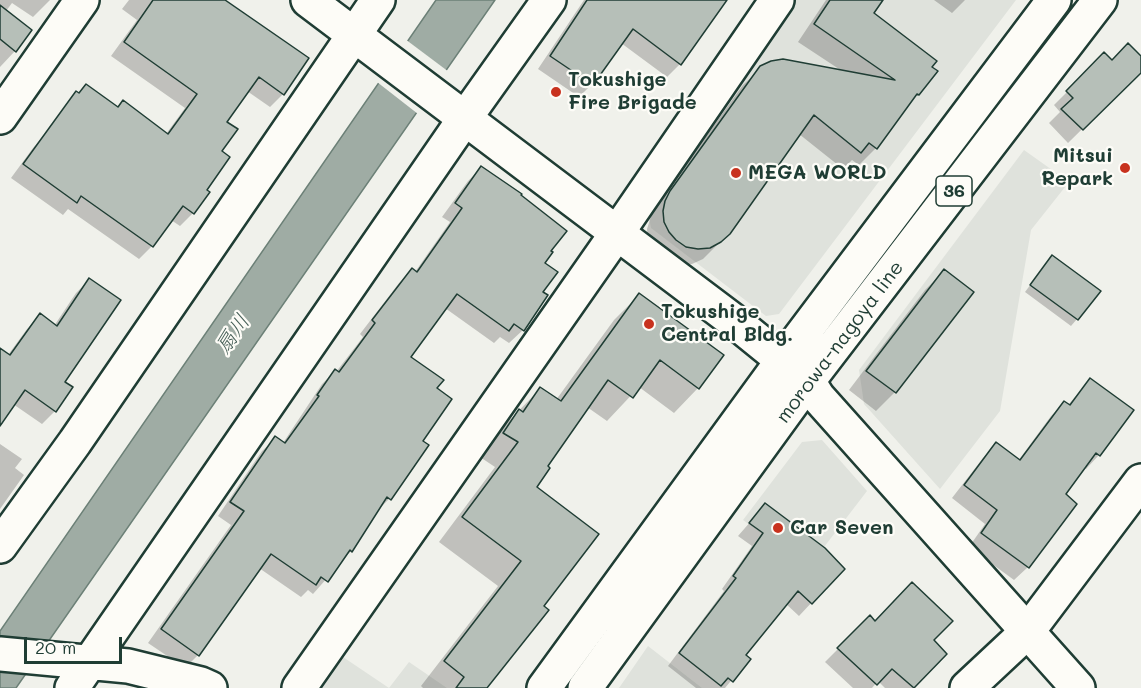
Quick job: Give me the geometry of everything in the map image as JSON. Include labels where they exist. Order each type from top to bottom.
[{"type":"street","points":[[0,117],[82,0]]},
{"type":"street","points":[[308,0],[617,233],[808,381],[818,397],[1078,688]]},
{"type":"street","points":[[0,546],[75,442],[378,0]]},
{"type":"street","points":[[82,675],[465,118],[549,0]]},
{"type":"street","name":"morowa-nagoya line","points":[[544,688],[783,360],[1053,0]]},
{"type":"street","name":"morowa-nagoya line","points":[[585,688],[808,381],[1100,0]]},
{"type":"street","points":[[299,688],[617,233],[768,3]]},
{"type":"street","points":[[967,688],[1028,631],[1141,481]]},
{"type":"street","points":[[0,654],[44,659],[82,675],[128,666],[210,688]]},
{"type":"shaded area","points":[[794,0],[1016,0],[779,314],[766,316],[651,228],[648,214]]},
{"type":"shaded area","points":[[1024,150],[1069,182],[1031,230],[1000,411],[940,489],[864,404],[859,370]]},
{"type":"shaded area","points":[[822,440],[867,491],[808,568],[743,520],[802,442]]},
{"type":"shaded area","points":[[648,646],[702,688],[619,688]]},
{"type":"shaded area","points":[[340,655],[389,688],[318,688]]},
{"type":"shaded area","points":[[409,662],[447,688],[389,688]]},
{"type":"water","name":"扇川","points":[[436,0],[495,0],[16,688],[0,688],[0,631]]},
{"type":"pier","points":[[405,39],[449,72],[418,114],[377,82]]},
{"type":"building","points":[[153,0],[225,0],[309,58],[284,95],[259,77],[227,122],[238,129],[222,151],[230,157],[207,190],[210,192],[194,214],[183,206],[153,247],[81,196],[77,203],[23,164],[76,91],[79,93],[86,84],[118,107],[123,100],[168,134],[197,94],[124,42]]},
{"type":"building","points":[[587,0],[727,0],[681,65],[633,29],[593,85],[550,56]]},
{"type":"building","points":[[830,0],[883,0],[874,13],[937,61],[932,67],[938,71],[919,95],[917,94],[877,149],[869,143],[861,153],[814,115],[730,234],[710,248],[686,247],[676,240],[664,222],[665,201],[760,66],[783,59],[895,80],[814,24]]},
{"type":"building","points":[[0,5],[32,30],[16,52],[0,39]]},
{"type":"building","points":[[1128,43],[1141,56],[1141,73],[1083,130],[1061,109],[1073,98],[1066,91],[1104,52],[1112,60]]},
{"type":"building","points":[[481,166],[522,194],[567,231],[551,251],[553,252],[545,263],[558,272],[543,292],[548,295],[524,331],[514,324],[509,331],[457,294],[411,357],[444,380],[437,388],[452,399],[423,441],[429,445],[391,500],[387,497],[352,552],[350,550],[328,582],[321,577],[316,585],[271,554],[199,656],[161,629],[244,511],[230,502],[275,436],[285,443],[319,396],[317,395],[335,369],[339,372],[375,323],[372,320],[412,268],[417,272],[462,208],[455,203]]},
{"type":"building","points":[[1052,255],[1101,291],[1078,320],[1030,285]]},
{"type":"building","points":[[944,269],[974,292],[896,393],[866,371]]},
{"type":"building","points":[[89,278],[121,300],[65,382],[73,387],[56,412],[25,390],[0,426],[0,348],[10,355],[40,313],[57,326]]},
{"type":"building","points":[[639,293],[724,355],[699,389],[660,360],[633,398],[608,380],[548,466],[550,468],[537,487],[599,534],[544,606],[549,610],[487,688],[456,688],[464,677],[444,661],[521,561],[462,517],[518,442],[503,433],[519,409],[523,412],[540,387],[561,401]]},
{"type":"building","points":[[1090,378],[1134,410],[1100,456],[1096,453],[1066,494],[1077,504],[1029,568],[981,533],[997,510],[964,485],[996,442],[1020,460],[1064,401],[1070,405]]},
{"type":"building","points":[[765,503],[825,548],[845,569],[812,604],[798,591],[746,655],[751,659],[733,682],[728,678],[721,686],[679,653],[736,578],[733,576],[763,533],[749,523]]},
{"type":"building","points":[[912,582],[953,621],[934,640],[947,654],[914,688],[892,669],[877,685],[837,648],[870,615],[875,621]]},
{"type":"place","name":"Tokushige Fire Brigade","points":[[556,92]]},
{"type":"place","name":"Mitsui Repark","points":[[1125,168]]},
{"type":"place","name":"MEGA WORLD","points":[[736,173]]},
{"type":"place","name":"Tokushige Central Bldg.","points":[[649,324]]},
{"type":"place","name":"Car Seven","points":[[778,528]]}]
